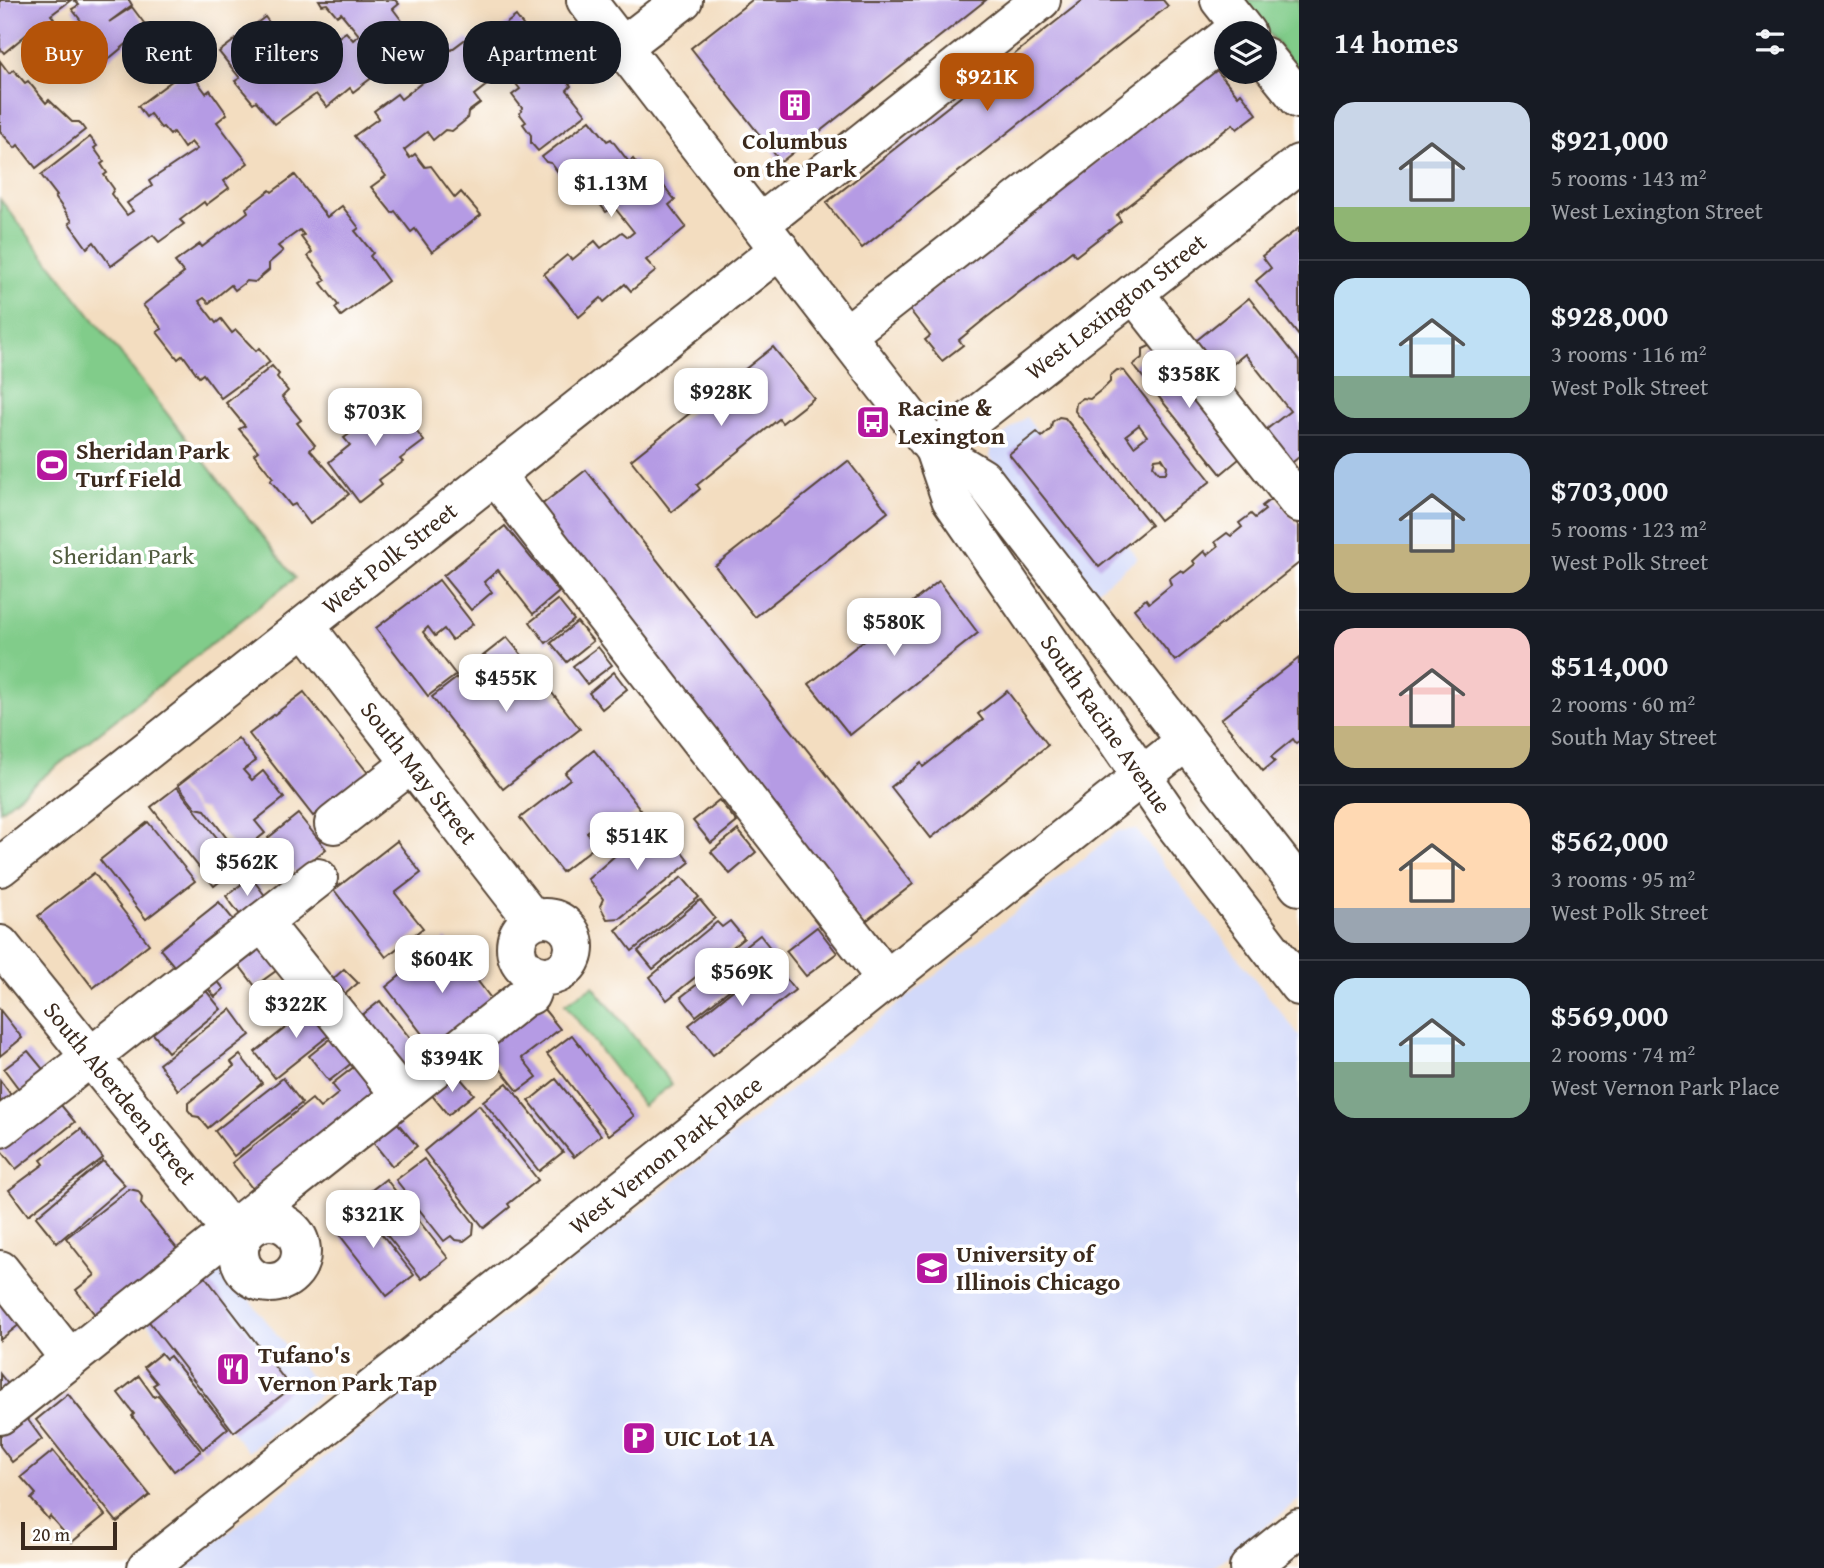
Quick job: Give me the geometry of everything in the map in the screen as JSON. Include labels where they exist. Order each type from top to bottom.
[{"type":"street","name":"South Racine Avenue","points":[[586,0],[934,449],[951,499],[1176,826],[1299,986]]},
{"type":"street","points":[[622,47],[683,0]]},
{"type":"street","name":"West Polk Street","points":[[0,867],[495,475],[1041,0]]},
{"type":"street","points":[[846,335],[1214,41]]},
{"type":"street","points":[[1277,72],[1299,99]]},
{"type":"street","name":"West Lexington Street","points":[[934,449],[1299,164]]},
{"type":"street","points":[[1134,293],[1299,503]]},
{"type":"street","name":"South Racine Avenue","points":[[934,449],[982,478],[1185,742],[1292,863]]},
{"type":"street","points":[[495,475],[887,980]]},
{"type":"street","name":"South May Street","points":[[305,626],[533,920],[543,918],[562,923],[569,930],[574,950],[572,960],[566,968],[548,977],[537,976],[530,995],[401,1095]]},
{"type":"street","name":"West Vernon Park Place","points":[[147,1568],[1185,742]]},
{"type":"street","points":[[334,824],[412,763]]},
{"type":"street","points":[[0,1128],[318,878]]},
{"type":"street","points":[[0,1415],[237,1234],[401,1095],[262,922]]},
{"type":"street","name":"South Aberdeen Street","points":[[0,945],[237,1234]]},
{"type":"street","points":[[0,1270],[70,1359]]},
{"type":"street","points":[[1248,1568],[1299,1528]]},
{"type":"shaded area","points":[[1026,417],[1138,558],[1096,591],[990,457],[990,445]]},
{"type":"shaded area","name":"University of Illinois Chicago","points":[[1136,829],[1299,1035],[1299,1500],[1213,1568],[184,1568],[1118,831]]},
{"type":"shaded area","points":[[217,1258],[323,1393],[248,1452],[142,1317]]},
{"type":"green space","points":[[1242,0],[1299,0],[1299,72],[1277,44],[1277,21],[1259,21]]},
{"type":"green space","name":"Sheridan Park","points":[[0,199],[295,578],[0,811]]},
{"type":"green space","points":[[593,986],[672,1084],[643,1106],[565,1004]]},
{"type":"building","points":[[0,0],[71,0],[51,15],[54,19],[52,21],[21,21],[21,39],[4,53],[0,48]]},
{"type":"building","points":[[74,0],[129,0],[132,5],[109,22],[132,7],[142,21],[122,21],[122,48],[108,59],[108,21],[81,21],[72,9],[79,5]]},
{"type":"building","points":[[319,0],[395,0],[399,4],[393,9],[402,21],[357,21],[357,33],[341,13],[337,16],[327,4],[322,5]]},
{"type":"building","name":"Columbus on the Park","points":[[752,0],[986,0],[781,162],[691,48]]},
{"type":"building","points":[[1083,0],[1163,0],[1168,6],[862,248],[826,203]]},
{"type":"building","points":[[346,32],[353,40],[357,37],[357,84],[364,84],[353,92],[350,88],[327,107],[316,94],[275,124],[237,84],[343,84],[343,34]]},
{"type":"building","points":[[463,41],[463,84],[488,84],[474,95],[480,103],[468,112],[467,119],[452,131],[445,130],[433,140],[427,132],[404,150],[410,158],[415,154],[425,167],[431,166],[455,198],[461,192],[481,215],[432,252],[415,229],[411,232],[371,187],[386,176],[354,136],[379,118],[374,111],[397,94],[401,99],[420,84],[449,84],[449,52]]},
{"type":"building","points":[[231,43],[231,67],[219,52]]},
{"type":"building","points":[[0,61],[9,73],[14,70],[21,78],[21,84],[30,84],[46,103],[49,100],[72,122],[79,122],[85,130],[36,168],[18,145],[15,148],[0,131]]},
{"type":"building","points":[[1214,69],[1214,84],[1228,84],[1238,96],[1241,93],[1257,114],[1237,129],[1233,124],[1121,211],[1117,215],[1121,221],[1076,256],[1072,251],[986,318],[959,340],[963,345],[942,361],[925,340],[930,336],[909,309]]},
{"type":"building","points":[[168,84],[199,84],[206,93],[210,90],[227,114],[217,122],[248,163],[224,181],[229,188],[180,220],[184,224],[159,242],[153,235],[111,266],[94,242],[87,248],[69,223],[72,221],[55,197],[57,196],[41,175],[90,137],[104,162],[101,164],[107,173],[104,175],[114,189],[111,194],[127,215],[133,211],[127,203],[152,186],[149,181],[197,149],[191,142],[184,148],[173,132],[170,135],[150,114],[146,117],[138,106]]},
{"type":"building","points":[[516,84],[569,84],[571,86],[567,90],[586,114],[538,151],[531,143],[531,135],[523,124],[526,122],[520,114],[522,108],[512,95],[520,89]]},
{"type":"building","points":[[590,120],[607,141],[611,139],[629,162],[633,159],[649,180],[655,175],[675,200],[669,205],[686,227],[646,260],[656,271],[631,291],[625,284],[604,302],[601,298],[579,317],[544,274],[567,255],[572,260],[595,241],[601,248],[622,232],[628,237],[634,232],[614,207],[606,212],[590,191],[585,194],[576,182],[570,181],[564,173],[561,176],[551,163],[542,157]]},
{"type":"building","points":[[295,175],[327,217],[342,206],[359,228],[355,231],[373,253],[370,256],[388,281],[341,316],[335,308],[338,305],[321,283],[326,280],[308,256],[312,252],[301,237],[304,235],[300,230],[278,246],[283,251],[269,263],[269,270],[255,282],[247,281],[235,290],[231,285],[209,303],[204,298],[199,301],[216,323],[221,319],[232,333],[236,330],[256,351],[259,348],[270,362],[221,398],[203,374],[199,377],[183,355],[178,359],[157,332],[162,329],[143,305],[184,273],[175,262],[200,244],[202,247],[248,212],[246,208]]},
{"type":"building","points":[[1299,228],[1299,336],[1256,281],[1271,268],[1262,256]]},
{"type":"building","points":[[1249,298],[1299,361],[1299,457],[1288,466],[1262,433],[1290,411],[1245,354],[1218,376],[1192,344]]},
{"type":"building","points":[[1152,345],[1245,454],[1221,474],[1133,365],[1143,357],[1143,349]]},
{"type":"building","points":[[773,347],[814,398],[782,423],[779,419],[697,485],[700,489],[672,512],[631,460]]},
{"type":"building","points":[[272,366],[288,391],[282,397],[301,420],[297,423],[315,445],[310,450],[349,494],[310,524],[295,504],[291,506],[270,480],[273,478],[254,454],[258,451],[239,429],[245,426],[226,403]]},
{"type":"building","points":[[1117,370],[1124,371],[1211,481],[1160,520],[1075,411],[1076,403],[1083,398],[1090,399],[1110,382],[1110,376]],"holes":[[[1139,425],[1147,436],[1134,446],[1126,435]],[[1162,458],[1167,466],[1166,473],[1159,473],[1153,466],[1155,459]]]},
{"type":"building","points":[[387,394],[424,441],[400,459],[403,462],[379,480],[382,484],[359,502],[329,462],[350,445],[344,438],[359,427],[356,424],[367,415],[365,412]]},
{"type":"building","points":[[1059,417],[1065,418],[1151,525],[1099,567],[1009,454],[1037,432],[1042,437]]},
{"type":"building","points":[[848,461],[888,512],[755,617],[715,566]]},
{"type":"building","points":[[586,470],[913,884],[862,924],[535,510]]},
{"type":"building","points":[[1275,496],[1299,526],[1299,563],[1175,661],[1134,609],[1146,599],[1149,603],[1171,585],[1169,579],[1181,570],[1184,573],[1204,551],[1207,555],[1218,546],[1215,542],[1227,533],[1231,536],[1242,527],[1239,523],[1251,514],[1255,518],[1265,510],[1262,506]]},
{"type":"building","points":[[505,526],[559,592],[533,614],[498,570],[484,582],[492,592],[471,610],[443,576]]},
{"type":"building","points":[[439,580],[473,624],[452,640],[444,629],[435,636],[428,627],[423,632],[456,675],[428,696],[376,628]]},
{"type":"building","points":[[939,581],[978,633],[850,735],[809,684]]},
{"type":"building","points":[[558,600],[574,620],[546,643],[530,622]]},
{"type":"building","points":[[577,622],[593,641],[567,662],[551,643]]},
{"type":"building","points":[[507,637],[525,659],[519,665],[538,689],[545,684],[580,729],[503,789],[432,697],[458,677],[464,686],[476,676],[469,667]]},
{"type":"building","points":[[598,647],[612,665],[587,684],[573,666]]},
{"type":"building","points":[[1299,658],[1299,741],[1296,743],[1293,739],[1271,757],[1275,761],[1263,771],[1221,719]]},
{"type":"building","points":[[614,672],[627,689],[602,709],[589,693]]},
{"type":"building","points":[[1007,691],[1048,745],[931,838],[891,787],[921,763],[923,767],[983,720],[978,714]]},
{"type":"building","points":[[304,692],[368,773],[313,816],[249,734]]},
{"type":"building","points":[[238,738],[256,761],[243,770],[252,780],[263,771],[284,798],[255,821],[265,833],[239,854],[205,810],[196,808],[178,785]]},
{"type":"building","points":[[594,750],[641,810],[624,822],[620,817],[609,825],[604,819],[587,832],[597,845],[562,872],[520,818],[570,779],[565,773]]},
{"type":"building","points":[[177,787],[229,853],[223,858],[233,871],[214,886],[151,807]]},
{"type":"building","points":[[719,800],[737,822],[711,843],[693,821]]},
{"type":"building","points":[[298,814],[326,849],[296,873],[268,838]]},
{"type":"building","points":[[148,822],[195,881],[146,919],[100,860]]},
{"type":"building","points":[[660,824],[690,862],[620,918],[607,919],[600,906],[603,899],[588,879],[632,841],[634,844]]},
{"type":"building","points":[[738,830],[756,852],[730,874],[711,852]]},
{"type":"building","points":[[397,841],[421,873],[395,893],[423,928],[386,957],[334,890]]},
{"type":"building","points":[[94,873],[149,944],[93,988],[38,916]]},
{"type":"building","points":[[251,877],[269,901],[244,920],[226,896]]},
{"type":"building","points":[[682,877],[699,897],[632,951],[616,930]]},
{"type":"building","points":[[700,900],[715,918],[653,969],[638,951]]},
{"type":"building","points":[[219,902],[237,924],[179,972],[160,949]]},
{"type":"building","points":[[730,921],[744,938],[667,1000],[650,977],[717,922],[722,927]]},
{"type":"building","points":[[817,927],[837,953],[806,976],[786,951]]},
{"type":"building","points":[[760,935],[775,954],[696,1016],[681,997]]},
{"type":"building","points":[[446,939],[458,954],[463,951],[483,976],[477,980],[496,1005],[436,1052],[386,987]]},
{"type":"building","points":[[261,942],[280,968],[255,986],[236,961]]},
{"type":"building","points":[[771,960],[795,990],[713,1055],[689,1025]]},
{"type":"building","points":[[344,969],[358,983],[344,995],[331,981]]},
{"type":"building","points":[[215,978],[224,989],[215,997],[206,986]]},
{"type":"building","points":[[203,987],[221,1009],[168,1052],[149,1029]]},
{"type":"building","points":[[380,1001],[431,1064],[407,1083],[356,1020]]},
{"type":"building","points":[[317,1003],[337,1029],[275,1078],[255,1052]]},
{"type":"building","points":[[539,1003],[560,1029],[522,1058],[537,1077],[518,1091],[483,1047]]},
{"type":"building","points":[[231,1009],[250,1035],[178,1090],[159,1064]]},
{"type":"building","points":[[0,1010],[22,1038],[0,1056]]},
{"type":"building","points":[[572,1035],[634,1116],[609,1135],[547,1054]]},
{"type":"building","points":[[333,1037],[353,1062],[329,1081],[309,1056]]},
{"type":"building","points":[[28,1051],[47,1074],[22,1093],[4,1069]]},
{"type":"building","points":[[240,1055],[262,1083],[208,1128],[199,1117],[193,1116],[188,1110],[188,1103],[234,1066],[231,1062]]},
{"type":"building","points":[[359,1063],[386,1097],[260,1198],[232,1163],[312,1099],[320,1108],[339,1093],[332,1084]]},
{"type":"building","points":[[455,1072],[474,1094],[448,1115],[430,1093]]},
{"type":"building","points":[[283,1078],[302,1103],[234,1156],[215,1131]]},
{"type":"building","points":[[556,1079],[601,1135],[574,1157],[529,1101]]},
{"type":"building","points":[[0,1080],[17,1103],[0,1115]]},
{"type":"building","points":[[507,1083],[563,1152],[539,1171],[483,1101]]},
{"type":"building","points":[[56,1099],[75,1122],[16,1169],[0,1149],[0,1143]]},
{"type":"building","points":[[479,1105],[538,1180],[484,1228],[424,1151]]},
{"type":"building","points":[[395,1120],[417,1146],[392,1166],[371,1140]]},
{"type":"building","points":[[81,1129],[103,1158],[28,1215],[9,1190],[44,1164],[41,1160]]},
{"type":"building","points":[[424,1159],[474,1223],[473,1234],[464,1241],[455,1240],[451,1236],[444,1241],[396,1180]]},
{"type":"building","points":[[103,1161],[125,1185],[57,1243],[36,1217]]},
{"type":"building","points":[[386,1179],[448,1258],[422,1279],[359,1200]]},
{"type":"building","points":[[129,1189],[138,1191],[142,1197],[141,1204],[183,1256],[100,1321],[76,1290],[95,1275],[66,1238]]},
{"type":"building","points":[[350,1194],[414,1275],[387,1296],[335,1229],[355,1214],[343,1199]]},
{"type":"building","points":[[204,1275],[291,1388],[234,1432],[147,1319]]},
{"type":"building","points":[[0,1301],[25,1320],[0,1340]]},
{"type":"building","points":[[161,1353],[166,1359],[170,1356],[228,1428],[203,1449],[153,1385],[157,1383],[144,1367]]},
{"type":"building","points":[[0,1374],[11,1388],[0,1397]]},
{"type":"building","points":[[139,1376],[154,1397],[158,1395],[201,1451],[174,1471],[118,1393]]},
{"type":"building","points":[[68,1394],[150,1495],[117,1522],[36,1420]]},
{"type":"building","points":[[20,1409],[42,1439],[12,1462],[0,1446],[0,1424]]},
{"type":"building","points":[[53,1451],[105,1515],[72,1542],[31,1499],[36,1494],[21,1477]]},
{"type":"place","name":"Columbus on the Park","points":[[795,105]]},
{"type":"place","name":"Racine & Lexington","points":[[873,422]]},
{"type":"place","name":"Sheridan Park Turf Field","points":[[52,465]]},
{"type":"place","name":"University of Illinois Chicago","points":[[932,1268]]},
{"type":"place","name":"Tufano's Vernon Park Tap","points":[[233,1369]]},
{"type":"place","name":"UIC Lot 1A","points":[[639,1438]]}]
